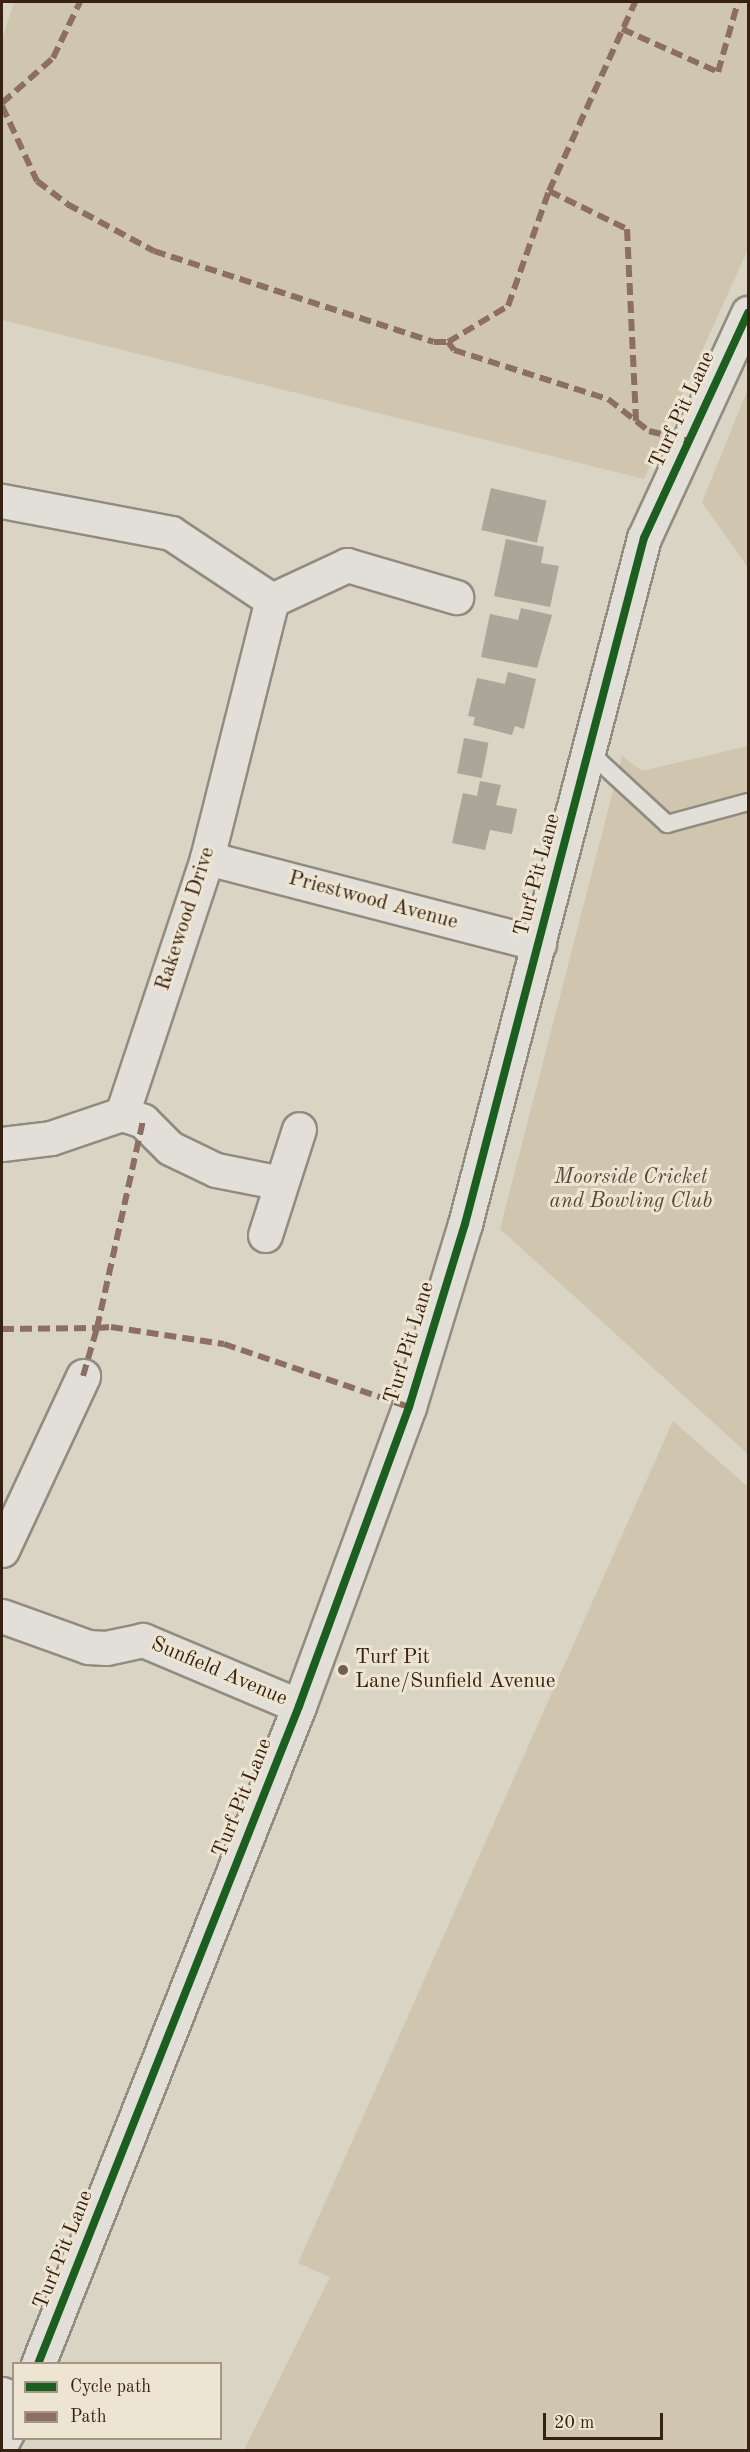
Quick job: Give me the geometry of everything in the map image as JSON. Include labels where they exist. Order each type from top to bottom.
[{"type":"street","name":"Turf Pit Lane","points":[[39,2362],[299,1706],[410,1407],[465,1224],[644,538],[748,313]]},
{"type":"street","points":[[2,501],[171,533],[272,600],[347,565],[456,597]]},
{"type":"street","name":"Rakewood Drive","points":[[122,1114],[207,858],[272,600]]},
{"type":"street","name":"Priestwood Avenue","points":[[207,858],[539,944]]},
{"type":"street","points":[[2,1144],[51,1138],[122,1114],[143,1121],[170,1148],[216,1170],[281,1183]]},
{"type":"street","points":[[265,1235],[299,1129]]},
{"type":"street","points":[[2,1550],[83,1376]]},
{"type":"street","name":"Sunfield Avenue","points":[[2,1616],[88,1647],[106,1648],[144,1640],[299,1706]]},
{"type":"street","points":[[2,2442],[12,2423]]},
{"type":"lane","points":[[588,751],[667,824],[748,802]]},
{"type":"green space","points":[[14,2],[748,2],[748,249],[644,479],[2,320],[2,39]]},
{"type":"green space","points":[[748,389],[748,568],[702,502]]},
{"type":"green space","name":"Moorside Cricket and Bowling Club","points":[[748,746],[748,1454],[500,1229],[622,756],[642,771]]},
{"type":"green space","points":[[673,1421],[748,1487],[748,2450],[244,2450],[330,2277],[298,2263]]},
{"type":"building","points":[[491,488],[547,501],[537,543],[481,530]]},
{"type":"building","points":[[506,539],[544,547],[541,563],[559,566],[550,607],[494,596]]},
{"type":"building","points":[[521,608],[552,615],[537,668],[481,657],[490,614],[518,620]]},
{"type":"building","points":[[508,672],[536,679],[524,729],[515,726],[512,735],[473,725],[475,717],[468,716],[477,678],[505,684]]},
{"type":"building","points":[[464,738],[489,743],[482,778],[457,773]]},
{"type":"building","points":[[480,781],[501,785],[496,805],[517,809],[512,834],[490,830],[485,850],[452,843],[463,793],[477,796]]},
{"type":"marked path","points":[[2,103],[53,58],[80,2]]},
{"type":"marked path","points":[[2,106],[37,181],[67,204],[154,251],[434,342],[448,342],[508,306],[549,191],[635,2]]},
{"type":"marked path","points":[[622,29],[718,72],[738,2]]},
{"type":"marked path","points":[[549,191],[627,229],[636,421]]},
{"type":"marked path","points":[[448,342],[454,350],[608,399],[649,431],[689,441]]},
{"type":"marked path","points":[[2,1329],[97,1328],[143,1121]]},
{"type":"marked path","points":[[83,1376],[97,1328],[111,1327],[224,1344],[409,1407]]},
{"type":"cycle path","points":[[39,2362],[299,1706],[409,1407],[465,1224],[644,538],[748,313]]},
{"type":"place","name":"Turf Pit Lane/Sunfield Avenue","points":[[343,1670]]}]
